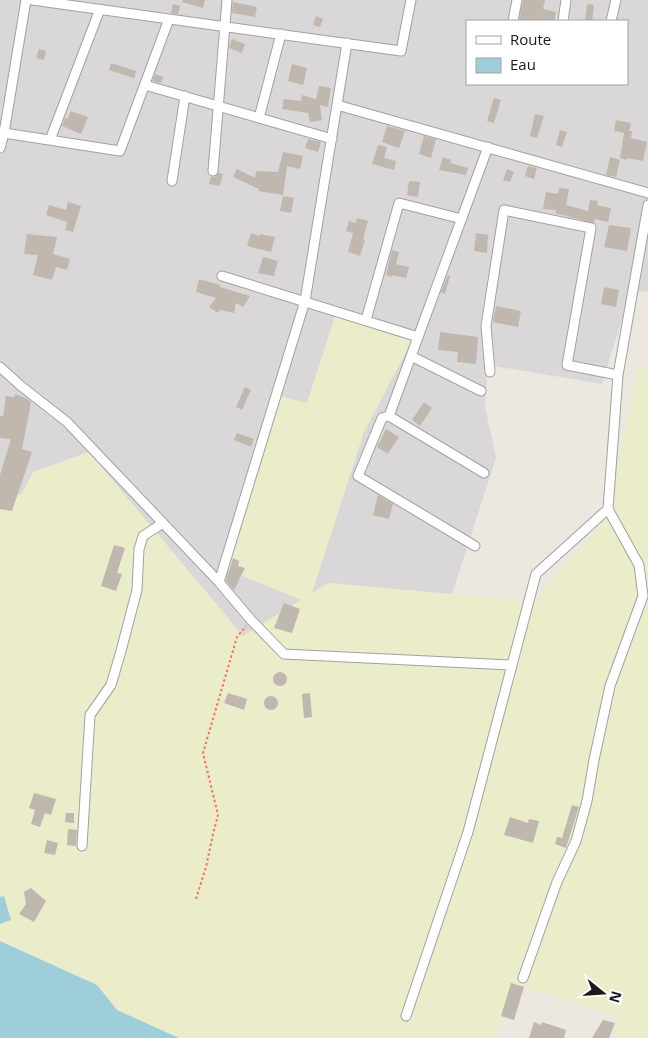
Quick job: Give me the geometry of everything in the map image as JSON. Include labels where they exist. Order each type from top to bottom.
[{"type":"street","points":[[0,148],[26,0]]},
{"type":"street","points":[[32,0],[401,51],[411,0]]},
{"type":"street","points":[[213,171],[227,0]]},
{"type":"street","points":[[513,20],[516,0]]},
{"type":"street","points":[[563,20],[566,0]]},
{"type":"street","points":[[611,20],[616,0]]},
{"type":"street","points":[[50,140],[100,10]]},
{"type":"street","points":[[4,133],[120,151],[169,19]]},
{"type":"street","points":[[259,118],[281,34]]},
{"type":"street","points":[[219,582],[305,302],[347,44]]},
{"type":"street","points":[[145,85],[332,139]]},
{"type":"street","points":[[172,181],[185,96]]},
{"type":"street","points":[[337,105],[648,193]]},
{"type":"street","points":[[389,416],[488,148]]},
{"type":"street","points":[[366,320],[399,203],[462,219]]},
{"type":"street","points":[[522,978],[558,882],[576,841],[587,802],[610,686],[643,596],[639,565],[608,509],[618,375],[645,236],[648,204]]},
{"type":"street","points":[[490,372],[486,326],[504,210],[592,228],[566,365],[618,375]]},
{"type":"street","points":[[222,276],[418,337]]},
{"type":"street","points":[[411,356],[481,391]]},
{"type":"street","points":[[0,367],[67,422],[219,582],[250,620],[284,654],[512,665]]},
{"type":"street","points":[[475,546],[358,476],[382,418],[389,416],[484,473]]},
{"type":"street","points":[[406,1016],[468,832],[536,574],[608,509]]},
{"type":"street","points":[[82,846],[90,715],[111,684],[121,652],[137,590],[139,549],[143,536],[163,523]]},
{"type":"path","points":[[196,900],[218,815],[203,753],[237,637],[250,620]]},
{"type":"shaded area","points":[[0,0],[648,0],[648,292],[631,290],[602,384],[488,365],[485,407],[496,458],[452,594],[328,583],[243,636],[89,452],[21,495],[0,492]]},
{"type":"green space","points":[[336,313],[413,339],[364,432],[312,593],[328,583],[534,602],[605,520],[638,368],[648,369],[648,1038],[615,1038],[619,1018],[516,984],[495,1038],[179,1038],[117,1010],[97,985],[0,941],[0,492],[21,495],[33,472],[88,452],[243,636],[301,600],[228,570],[280,396],[307,403]]},
{"type":"water","points":[[4,896],[11,920],[0,924],[0,897]]},
{"type":"water","points":[[0,941],[97,985],[117,1010],[179,1038],[0,1038]]},
{"type":"building","points":[[183,0],[205,0],[203,8],[182,2]]},
{"type":"building","points":[[523,0],[545,0],[543,9],[556,12],[554,20],[519,20]]},
{"type":"building","points":[[233,2],[257,7],[255,17],[232,13]]},
{"type":"building","points":[[173,4],[180,6],[178,14],[171,13]]},
{"type":"building","points":[[587,4],[594,5],[592,20],[585,20]]},
{"type":"building","points":[[316,16],[323,19],[320,27],[313,25]]},
{"type":"building","points":[[232,39],[245,44],[242,53],[229,48]]},
{"type":"building","points":[[39,49],[46,51],[44,60],[36,58]]},
{"type":"building","points":[[111,63],[136,71],[134,78],[109,70]]},
{"type":"building","points":[[292,64],[307,68],[303,85],[288,81]]},
{"type":"building","points":[[155,74],[163,77],[161,83],[153,81]]},
{"type":"building","points":[[319,86],[331,88],[328,107],[320,105],[322,120],[310,122],[308,113],[282,109],[284,99],[301,101],[302,95],[316,99]]},
{"type":"building","points":[[494,98],[501,100],[494,123],[487,121]]},
{"type":"building","points":[[71,111],[88,117],[81,134],[62,126],[65,118],[68,118]]},
{"type":"building","points":[[535,114],[544,116],[537,138],[530,136]]},
{"type":"building","points":[[616,120],[631,123],[629,131],[632,131],[631,138],[647,142],[643,161],[620,158],[624,133],[614,131]]},
{"type":"building","points":[[387,126],[405,131],[399,148],[382,142]]},
{"type":"building","points":[[560,130],[567,132],[562,147],[556,145]]},
{"type":"building","points":[[424,136],[436,139],[431,158],[419,154]]},
{"type":"building","points":[[308,139],[321,142],[318,152],[305,148]]},
{"type":"building","points":[[378,145],[387,147],[384,158],[396,161],[394,170],[372,164]]},
{"type":"building","points":[[283,152],[303,156],[300,169],[287,166],[283,195],[258,191],[259,189],[233,177],[237,169],[255,178],[256,171],[278,172]]},
{"type":"building","points":[[443,157],[451,160],[450,163],[468,168],[466,175],[439,170]]},
{"type":"building","points":[[610,157],[620,160],[616,177],[606,175]]},
{"type":"building","points":[[528,166],[537,168],[534,179],[525,176]]},
{"type":"building","points":[[507,169],[514,172],[510,182],[503,180]]},
{"type":"building","points":[[219,173],[223,174],[220,186],[209,184],[211,177],[215,177]]},
{"type":"building","points":[[409,181],[420,182],[418,197],[407,195]]},
{"type":"building","points":[[559,188],[569,189],[566,205],[588,211],[590,200],[598,201],[597,205],[611,208],[608,222],[595,219],[594,223],[555,213],[556,210],[543,209],[546,192],[558,194]]},
{"type":"building","points":[[283,196],[294,198],[291,213],[280,211]]},
{"type":"building","points":[[68,202],[81,206],[73,232],[65,230],[67,222],[46,215],[49,205],[66,210]]},
{"type":"building","points":[[357,218],[368,221],[360,256],[348,252],[353,233],[346,231],[349,221],[356,223]]},
{"type":"building","points":[[609,225],[631,228],[627,251],[604,247]]},
{"type":"building","points":[[251,233],[259,236],[260,234],[275,237],[271,252],[247,246]]},
{"type":"building","points":[[476,233],[488,235],[487,253],[474,251]]},
{"type":"building","points":[[27,234],[57,237],[53,254],[70,259],[67,270],[56,267],[52,280],[33,275],[38,255],[24,254]]},
{"type":"building","points":[[392,250],[399,252],[396,264],[409,267],[406,278],[386,275]]},
{"type":"building","points":[[263,257],[278,261],[274,276],[258,273]]},
{"type":"building","points":[[448,275],[450,276],[445,294],[441,292]]},
{"type":"building","points":[[199,279],[250,296],[243,307],[236,303],[234,313],[220,310],[218,313],[209,307],[216,298],[196,292]]},
{"type":"building","points":[[604,287],[619,290],[616,307],[601,304]]},
{"type":"building","points":[[496,306],[521,311],[518,327],[493,322]]},
{"type":"building","points":[[440,332],[478,337],[476,364],[457,362],[458,352],[438,350]]},
{"type":"building","points":[[245,387],[251,390],[242,410],[236,407]]},
{"type":"building","points":[[15,394],[31,402],[22,449],[32,452],[12,511],[0,509],[0,475],[11,439],[0,438],[0,416],[3,416],[6,396],[14,397]]},
{"type":"building","points":[[424,402],[432,408],[420,426],[412,420]]},
{"type":"building","points":[[386,429],[399,437],[388,454],[377,447]]},
{"type":"building","points":[[237,433],[254,439],[251,447],[234,440]]},
{"type":"building","points":[[378,495],[393,504],[389,519],[373,515]]},
{"type":"building","points":[[114,545],[125,548],[117,573],[122,574],[116,591],[101,586]]},
{"type":"building","points":[[233,558],[239,561],[238,566],[245,568],[234,590],[226,581]]},
{"type":"building","points":[[284,603],[300,609],[292,633],[274,628]]},
{"type":"building","points":[[280,672],[285,674],[287,679],[285,684],[280,686],[275,684],[273,679],[275,674]]},
{"type":"building","points":[[228,693],[247,699],[244,710],[224,703]]},
{"type":"building","points":[[310,693],[312,717],[304,718],[302,694]]},
{"type":"building","points":[[268,696],[274,696],[278,703],[274,710],[268,710],[264,706],[264,700]]},
{"type":"building","points":[[34,793],[56,799],[51,815],[45,813],[40,827],[31,824],[35,810],[29,808]]},
{"type":"building","points":[[572,805],[579,807],[566,848],[555,844],[557,837],[562,838]]},
{"type":"building","points":[[66,813],[74,813],[74,823],[65,822]]},
{"type":"building","points":[[510,817],[528,823],[529,819],[539,821],[533,843],[504,835]]},
{"type":"building","points":[[68,829],[77,830],[76,846],[67,845]]},
{"type":"building","points":[[47,840],[58,843],[55,855],[44,853]]},
{"type":"building","points":[[31,888],[46,901],[34,922],[19,914],[26,904],[24,892]]},
{"type":"building","points":[[511,983],[524,987],[514,1020],[501,1016]]},
{"type":"building","points":[[603,1020],[615,1023],[609,1038],[592,1038]]},
{"type":"building","points":[[534,1022],[541,1025],[542,1022],[566,1030],[564,1038],[529,1038]]}]
